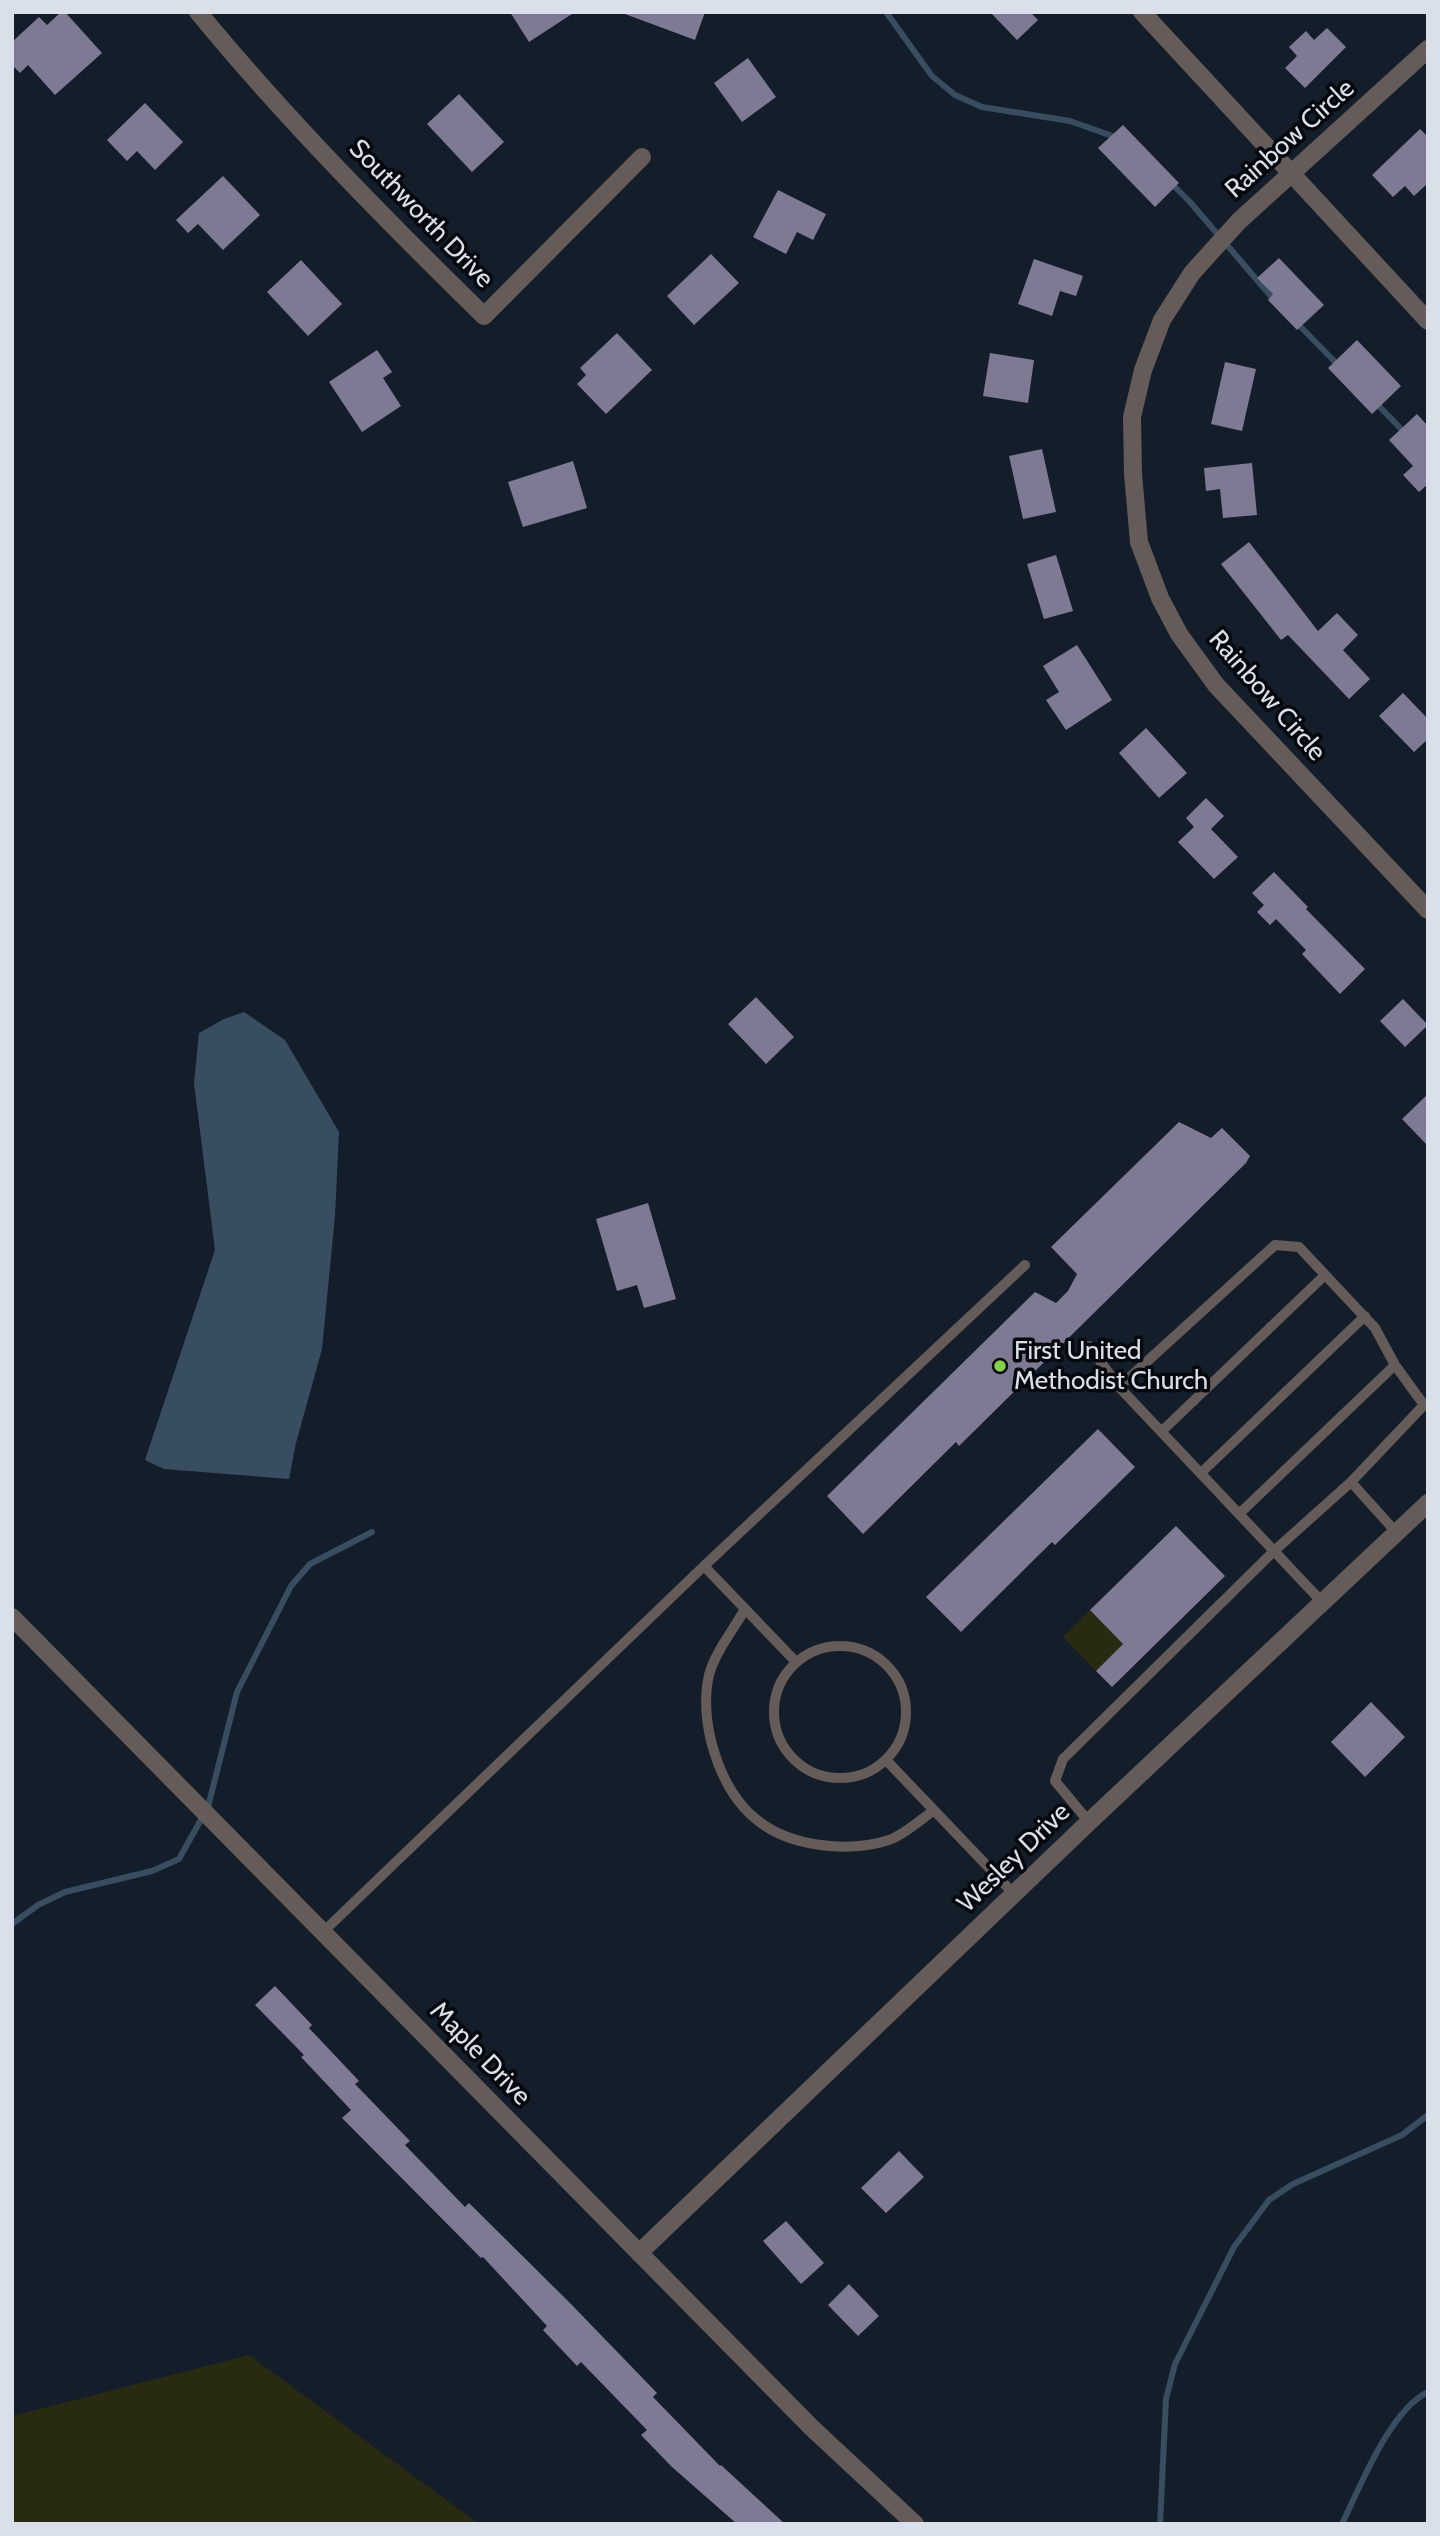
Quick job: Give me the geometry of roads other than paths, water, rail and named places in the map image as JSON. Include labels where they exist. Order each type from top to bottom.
[{"type":"street","name":"Southworth Drive","points":[[198,12],[259,83],[420,254],[484,316],[642,157]]},
{"type":"street","points":[[1142,12],[1428,321]]},
{"type":"street","name":"Rainbow Circle","points":[[1428,49],[1239,221],[1201,263],[1162,320],[1143,370],[1132,417],[1133,474],[1139,542],[1160,598],[1179,635],[1216,685],[1428,910]]},
{"type":"street","name":"Wesley Drive","points":[[639,2253],[1089,1822],[1428,1503]]},
{"type":"street","name":"Maple Drive","points":[[12,1617],[811,2428],[915,2524]]},
{"type":"lane","points":[[1089,1822],[1055,1781],[1063,1759],[1275,1551],[1351,1482],[1424,1405],[1395,1365],[1376,1328],[1365,1316],[1298,1247],[1275,1244],[1119,1387]]},
{"type":"lane","points":[[323,1932],[704,1566],[1025,1265]]},
{"type":"lane","points":[[1162,1431],[1325,1275]]},
{"type":"lane","points":[[1202,1472],[1365,1316]]},
{"type":"lane","points":[[1088,1346],[1119,1387],[1322,1602]]},
{"type":"lane","points":[[1239,1514],[1395,1365]]},
{"type":"lane","points":[[1351,1482],[1396,1532]]},
{"type":"lane","points":[[704,1566],[796,1662]]},
{"type":"lane","points":[[745,1609],[709,1675],[706,1721],[715,1758],[732,1792],[757,1820],[785,1836],[818,1844],[856,1846],[891,1840],[933,1811]]},
{"type":"lane","points":[[838,1645],[860,1648],[881,1659],[896,1675],[905,1696],[906,1719],[900,1741],[886,1760],[869,1772],[848,1778],[827,1777],[808,1770],[791,1757],[780,1740],[774,1719],[775,1698],[782,1679],[796,1662],[815,1650],[838,1645]]},
{"type":"lane","points":[[886,1760],[1014,1894]]},
{"type":"water","points":[[244,1012],[285,1040],[339,1132],[335,1216],[322,1349],[289,1479],[164,1469],[145,1460],[215,1250],[194,1083],[199,1033],[224,1019]]},
{"type":"waterway","points":[[886,12],[932,76],[955,95],[982,107],[1070,121],[1118,138]]},
{"type":"waterway","points":[[1171,183],[1275,301]]},
{"type":"waterway","points":[[1295,321],[1339,366]]},
{"type":"waterway","points":[[1374,401],[1405,433]]},
{"type":"waterway","points":[[12,1924],[38,1905],[65,1892],[152,1871],[179,1859],[208,1807],[237,1692],[291,1586],[310,1564],[372,1532]]},
{"type":"waterway","points":[[1160,2524],[1166,2399],[1175,2364],[1234,2247],[1269,2200],[1293,2184],[1402,2135],[1428,2115]]},
{"type":"waterway","points":[[1342,2524],[1389,2432],[1414,2401],[1428,2392]]},
{"type":"place","name":"First United Methodist Church","points":[[1000,1366]]}]
